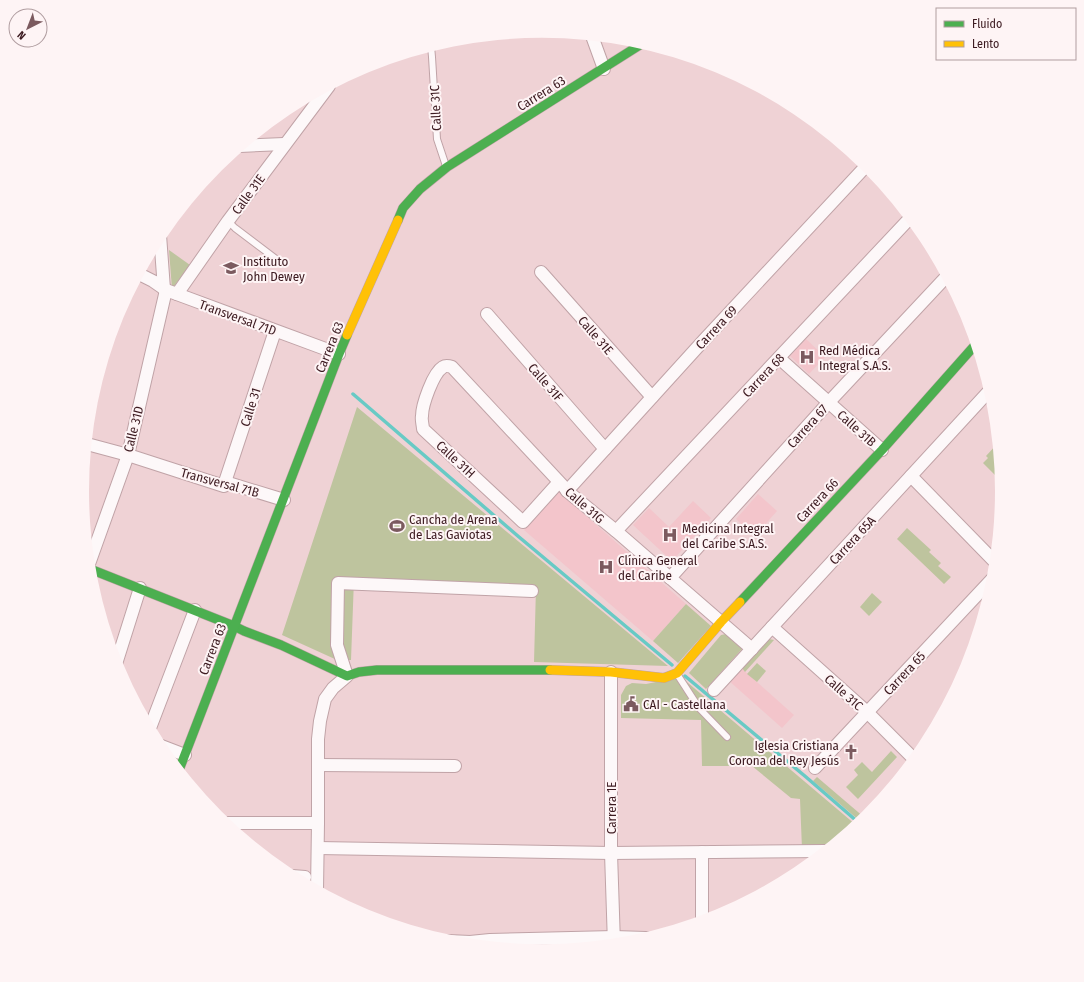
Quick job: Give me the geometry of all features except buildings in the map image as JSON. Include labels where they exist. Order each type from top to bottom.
[{"type":"street","points":[[594,41],[604,69]]},
{"type":"street","name":"Carrera 63","points":[[181,765],[339,354],[403,208],[420,189],[446,167],[635,48]]},
{"type":"street","name":"Calle 31E","points":[[169,291],[228,221],[314,100]]},
{"type":"street","points":[[249,146],[284,144]]},
{"type":"street","name":"Carrera 69","points":[[523,522],[605,449],[862,171]]},
{"type":"street","name":"Carrera 68","points":[[616,531],[906,222]]},
{"type":"street","points":[[162,245],[169,291]]},
{"type":"street","name":"Calle 31E","points":[[541,272],[652,397]]},
{"type":"street","name":"Transversal 71D","points":[[144,276],[169,291],[339,354]]},
{"type":"street","name":"Carrera 67","points":[[670,578],[829,402],[943,281]]},
{"type":"street","name":"Calle 31D","points":[[93,552],[128,455],[169,291]]},
{"type":"street","name":"Calle 31F","points":[[487,314],[605,449]]},
{"type":"street","name":"Calle 31","points":[[225,482],[275,331]]},
{"type":"street","name":"Carrera 66","points":[[677,673],[721,622],[882,450],[972,348]]},
{"type":"street","name":"Calle 31B","points":[[779,358],[882,450]]},
{"type":"street","name":"Calle 31G","points":[[431,384],[442,367],[452,367],[563,486],[752,649]]},
{"type":"street","name":"Calle 31H","points":[[431,384],[426,396],[422,416],[423,429],[523,522]]},
{"type":"street","name":"Carrera 65A","points":[[714,690],[985,396]]},
{"type":"street","name":"Transversal 71B","points":[[92,445],[128,455],[224,486],[225,482],[284,500]]},
{"type":"street","points":[[911,476],[990,557]]},
{"type":"street","points":[[97,572],[281,645],[347,676]]},
{"type":"street","points":[[347,676],[337,645],[338,583],[532,591]]},
{"type":"street","name":"Carrera 65","points":[[815,768],[984,587]]},
{"type":"street","points":[[118,650],[140,588]]},
{"type":"street","points":[[153,721],[195,610]]},
{"type":"street","name":"Calle 31C","points":[[772,627],[867,712],[910,755]]},
{"type":"street","points":[[316,884],[318,848],[318,739],[320,721],[325,699],[333,688],[347,676],[360,672],[377,670],[522,670],[611,672],[664,678],[677,673]]},
{"type":"street","name":"Carrera 1E","points":[[611,672],[611,853],[614,938]]},
{"type":"street","points":[[170,749],[185,755]]},
{"type":"street","points":[[318,765],[455,766]]},
{"type":"street","points":[[234,823],[318,823]]},
{"type":"street","points":[[318,848],[611,853],[817,851]]},
{"type":"street","points":[[702,852],[702,915]]},
{"type":"street","points":[[487,940],[593,941]]},
{"type":"lane","name":"Calle 31C","points":[[432,52],[437,139],[446,167]]},
{"type":"lane","points":[[228,221],[276,259]]},
{"type":"lane","points":[[677,673],[699,708],[727,738]]},
{"type":"shaded area","name":"Red Médica Integral S.A.S.","points":[[806,339],[825,357],[809,374],[790,356]]},
{"type":"shaded area","name":"Clínica General del Caribe","points":[[559,492],[686,604],[653,641],[524,530]]},
{"type":"shaded area","points":[[758,494],[777,511],[754,537],[736,519]]},
{"type":"shaded area","name":"Medicina Integral del Caribe S.A.S.","points":[[693,501],[711,518],[672,561],[633,525],[649,508],[669,527]]},
{"type":"shaded area","points":[[740,667],[794,715],[782,728],[728,680]]},
{"type":"green space","points":[[169,250],[190,265],[172,289]]},
{"type":"green space","points":[[357,407],[668,666],[534,662],[536,587],[354,579],[351,660],[337,660],[282,635]]},
{"type":"green space","points":[[993,449],[994,474],[983,463],[988,458],[986,456]]},
{"type":"green space","points":[[907,528],[931,550],[929,552],[941,563],[938,566],[951,577],[944,584],[897,539]]},
{"type":"green space","points":[[872,593],[882,602],[869,616],[860,607]]},
{"type":"green space","points":[[686,604],[711,626],[678,663],[653,641]]},
{"type":"green space","points":[[726,634],[742,649],[706,689],[689,673],[721,635]]},
{"type":"green space","points":[[769,639],[774,640],[745,672],[742,668]]},
{"type":"green space","points":[[757,663],[766,671],[757,682],[747,674]]},
{"type":"green space","points":[[681,677],[852,821],[820,848],[802,849],[800,799],[791,798],[752,766],[702,766],[701,720],[621,718],[621,695],[626,686],[632,683],[646,684]]},
{"type":"green space","points":[[891,751],[897,757],[858,799],[846,787],[858,775],[854,770],[862,762],[872,772]]},
{"type":"green space","points":[[817,777],[860,813],[856,817],[813,781]]},
{"type":"waterway","points":[[353,394],[519,537],[672,665]]},
{"type":"waterway","points":[[685,676],[854,819]]},
{"type":"traffic: fast","points":[[398,220],[403,208],[420,189],[447,167],[635,48]]},
{"type":"traffic: fast","points":[[181,764],[347,335]]},
{"type":"traffic: fast","points":[[740,602],[882,450],[972,348]]},
{"type":"traffic: fast","points":[[97,572],[281,645],[347,676],[359,672],[377,670],[550,670]]},
{"type":"traffic: slow","points":[[347,335],[398,220]]},
{"type":"traffic: slow","points":[[550,670],[611,672],[664,678],[677,673],[740,602]]},
{"type":"place","name":"Instituto John Dewey","points":[[231,268]]},
{"type":"place","name":"Red Médica Integral S.A.S.","points":[[807,357]]},
{"type":"place","name":"Cancha de Arena de Las Gaviotas","points":[[397,526]]},
{"type":"place","name":"Medicina Integral del Caribe S.A.S.","points":[[670,535]]},
{"type":"place","name":"Clínica General del Caribe","points":[[606,567]]},
{"type":"place","name":"CAI - Castellana","points":[[631,704]]},
{"type":"place","name":"Iglesia Cristiana Corona del Rey Jesús","points":[[851,752]]}]
